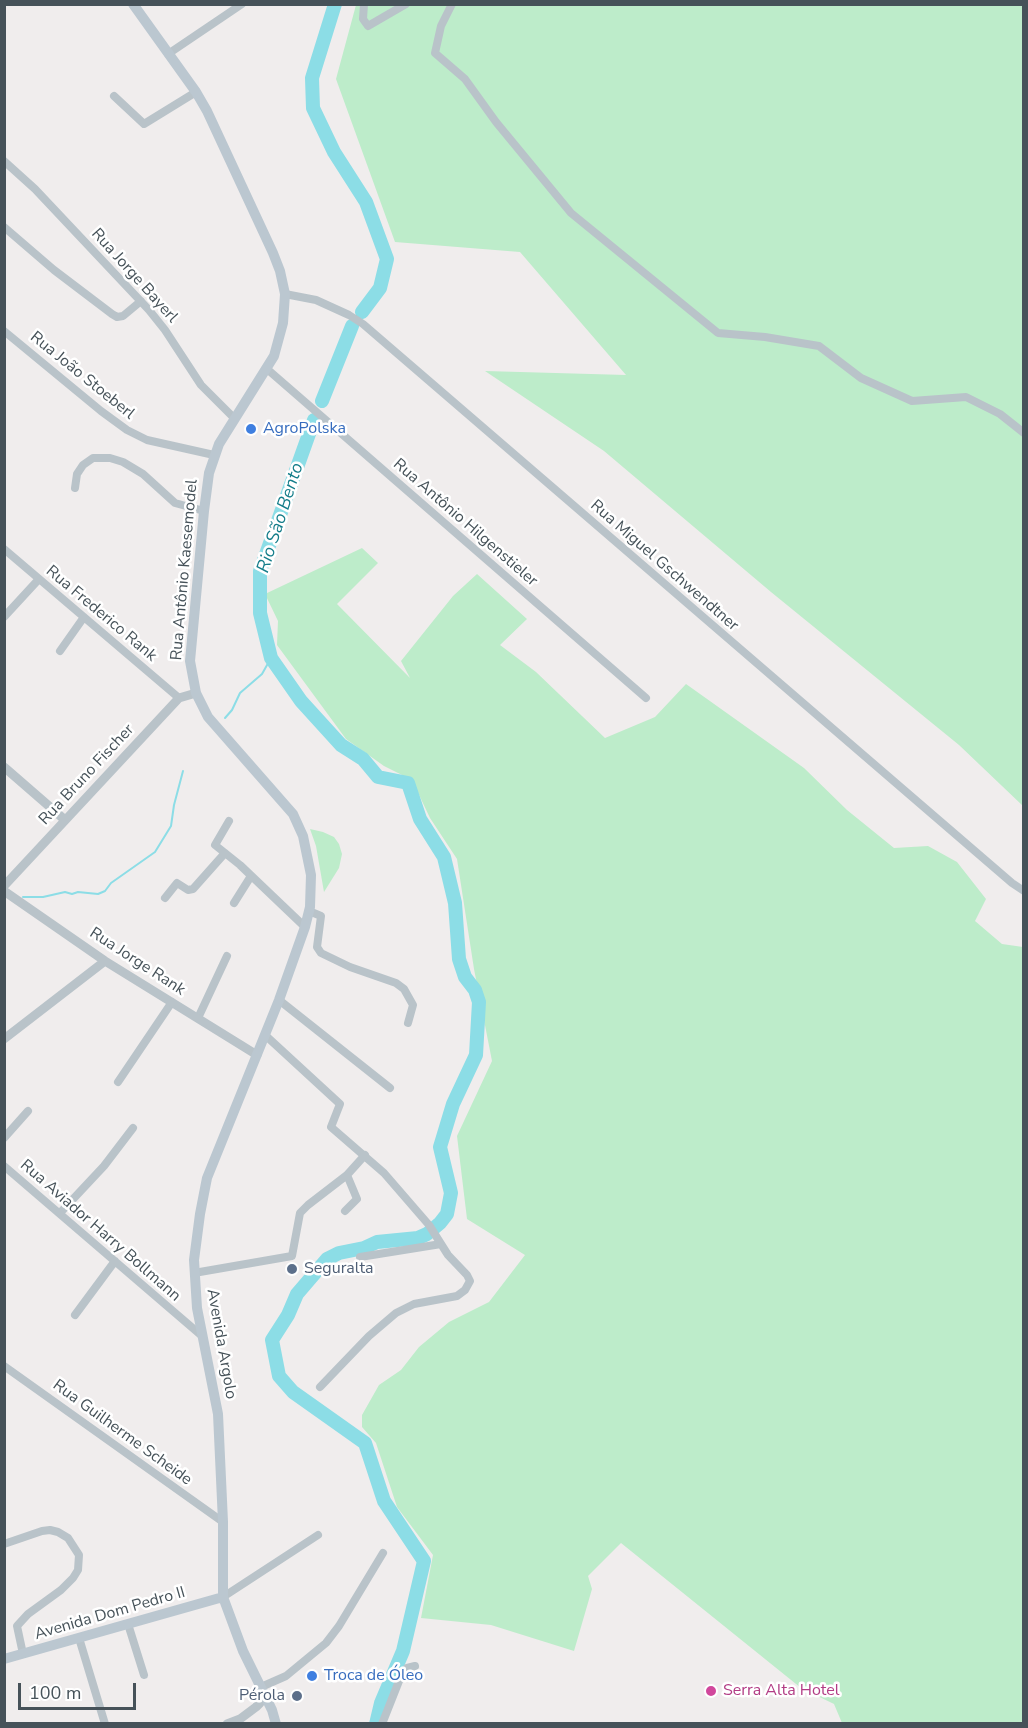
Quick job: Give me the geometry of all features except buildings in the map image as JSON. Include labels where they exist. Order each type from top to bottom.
[{"type":"main road","name":"Rua Antônio Kaesemodel","points":[[133,4],[196,92],[220,137],[273,253],[285,294],[285,314],[281,336],[267,369],[234,418],[214,455],[209,473],[190,661],[196,693],[213,723],[280,796],[298,822],[311,875],[310,909]]},
{"type":"main road","name":"Avenida Argolo","points":[[276,1724],[243,1651],[223,1597],[223,1522],[218,1414],[197,1308],[194,1273],[197,1232],[207,1178],[279,1000],[310,909]]},
{"type":"main road","name":"Avenida Dom Pedro II","points":[[4,1659],[223,1597]]},
{"type":"street","points":[[168,54],[242,4]]},
{"type":"street","points":[[364,4],[363,19],[368,26],[406,4]]},
{"type":"street","points":[[452,4],[441,26],[435,53],[465,79],[496,122],[572,213],[718,333],[765,337],[819,346],[861,378],[912,401],[966,397],[1000,414],[1023,433]]},
{"type":"street","points":[[114,96],[144,124],[196,92]]},
{"type":"street","name":"Rua Jorge Bayerl","points":[[4,160],[35,189],[141,301],[165,330],[206,391],[234,418]]},
{"type":"street","points":[[4,228],[75,287],[117,317],[123,316],[141,301]]},
{"type":"street","name":"Rua Miguel Gschwendtner","points":[[285,294],[316,300],[363,324],[1012,884],[1023,891]]},
{"type":"street","name":"Rua João Stoeberl","points":[[4,331],[127,430],[147,440],[214,455]]},
{"type":"street","name":"Rua Antônio Hilgenstieler","points":[[267,369],[646,698]]},
{"type":"street","points":[[75,488],[77,474],[83,465],[93,458],[110,458],[123,462],[143,474],[175,503],[204,511]]},
{"type":"street","name":"Rua Frederico Rank","points":[[4,549],[179,698]]},
{"type":"street","points":[[4,617],[39,579]]},
{"type":"street","points":[[60,651],[84,617]]},
{"type":"street","points":[[179,698],[196,693]]},
{"type":"street","name":"Rua Bruno Fischer","points":[[4,886],[179,698]]},
{"type":"street","points":[[4,767],[65,820]]},
{"type":"street","points":[[229,821],[215,845],[305,927]]},
{"type":"street","points":[[165,898],[177,883],[188,890],[194,889],[225,853]]},
{"type":"street","points":[[234,903],[251,876]]},
{"type":"street","name":"Rua Jorge Rank","points":[[4,891],[105,961],[257,1055]]},
{"type":"street","points":[[310,909],[321,916],[321,927],[317,940],[317,947],[321,953],[350,967],[396,983],[404,989],[413,1005],[408,1023]]},
{"type":"street","points":[[198,1018],[227,956]]},
{"type":"street","points":[[4,1039],[105,961]]},
{"type":"street","points":[[279,1000],[390,1088]]},
{"type":"street","points":[[118,1082],[172,1002]]},
{"type":"street","points":[[265,1035],[340,1104],[331,1127],[384,1173],[436,1233],[448,1255],[469,1278],[465,1290],[457,1296],[414,1304],[396,1313],[369,1336],[320,1387]]},
{"type":"street","points":[[4,1138],[28,1111]]},
{"type":"street","points":[[60,1213],[104,1166],[133,1128]]},
{"type":"street","points":[[194,1273],[292,1256],[297,1219],[300,1214],[308,1205],[347,1175],[365,1155]]},
{"type":"street","name":"Rua Aviador Harry Bollmann","points":[[4,1166],[202,1336]]},
{"type":"street","points":[[345,1211],[357,1199],[347,1175]]},
{"type":"street","points":[[360,1257],[441,1244]]},
{"type":"street","points":[[75,1315],[115,1261]]},
{"type":"street","name":"Rua Aviador Harry Bollmann","points":[[179,1316],[197,1308]]},
{"type":"street","name":"Rua Guilherme Scheide","points":[[4,1366],[223,1522]]},
{"type":"street","points":[[4,1544],[51,1530],[68,1538],[78,1555],[78,1570],[74,1578],[28,1614],[17,1626],[23,1654]]},
{"type":"street","points":[[223,1597],[318,1535]]},
{"type":"street","points":[[226,1724],[240,1719],[256,1707],[260,1703],[263,1691],[286,1676],[326,1643],[339,1626],[383,1553]]},
{"type":"street","points":[[128,1624],[144,1676]]},
{"type":"street","points":[[79,1638],[105,1724]]},
{"type":"street","points":[[382,1724],[401,1676],[407,1668],[415,1666]]},
{"type":"green space","points":[[356,5],[1023,5],[1023,806],[959,745],[771,592],[604,451],[485,371],[626,375],[520,252],[395,242],[336,79]]},
{"type":"green space","points":[[362,548],[378,563],[337,604],[410,678],[401,661],[453,596],[477,574],[527,619],[500,645],[536,672],[605,738],[655,717],[686,684],[804,768],[847,810],[894,848],[928,846],[957,862],[986,899],[975,921],[1002,944],[1023,947],[1023,1723],[842,1723],[834,1704],[801,1688],[621,1543],[588,1576],[592,1589],[574,1651],[491,1625],[421,1618],[433,1555],[397,1507],[376,1443],[362,1427],[362,1415],[379,1385],[401,1370],[419,1347],[449,1322],[489,1302],[525,1255],[467,1219],[457,1136],[492,1061],[474,969],[457,859],[430,818],[412,780],[384,766],[346,739],[277,645],[278,621],[265,594]]},
{"type":"green space","points":[[310,829],[334,837],[342,854],[339,868],[324,892],[316,846]]},
{"type":"waterway","name":"Rio São Bento","points":[[335,4],[312,78],[313,108],[334,152],[366,202],[387,259],[380,288],[362,312]]},
{"type":"waterway","name":"Rio São Bento","points":[[322,401],[352,326]]},
{"type":"waterway","name":"Rio São Bento","points":[[314,420],[260,571],[260,613],[271,658],[301,701],[341,745],[363,759],[378,777],[408,783],[420,819],[444,857],[455,903],[459,959],[465,977],[475,990],[479,1002],[476,1055],[453,1104],[440,1147],[451,1193],[447,1214],[427,1234],[418,1238],[377,1242],[364,1248],[339,1253],[327,1259],[297,1294],[288,1315],[272,1340],[279,1376],[293,1392],[365,1443],[384,1501],[424,1561],[403,1651],[381,1703],[376,1724]]},
{"type":"waterway","points":[[225,718],[232,710],[240,693],[262,674],[271,658]]},
{"type":"waterway","points":[[23,897],[43,897],[65,892],[98,894],[155,852],[171,826],[183,771]]},
{"type":"place","name":"AgroPolska","points":[[251,429]]},
{"type":"place","name":"Seguralta","points":[[292,1269]]},
{"type":"place","name":"Troca de Óleo","points":[[312,1676]]},
{"type":"place","name":"Serra Alta Hotel","points":[[711,1691]]},
{"type":"place","name":"Pérola","points":[[297,1696]]}]
